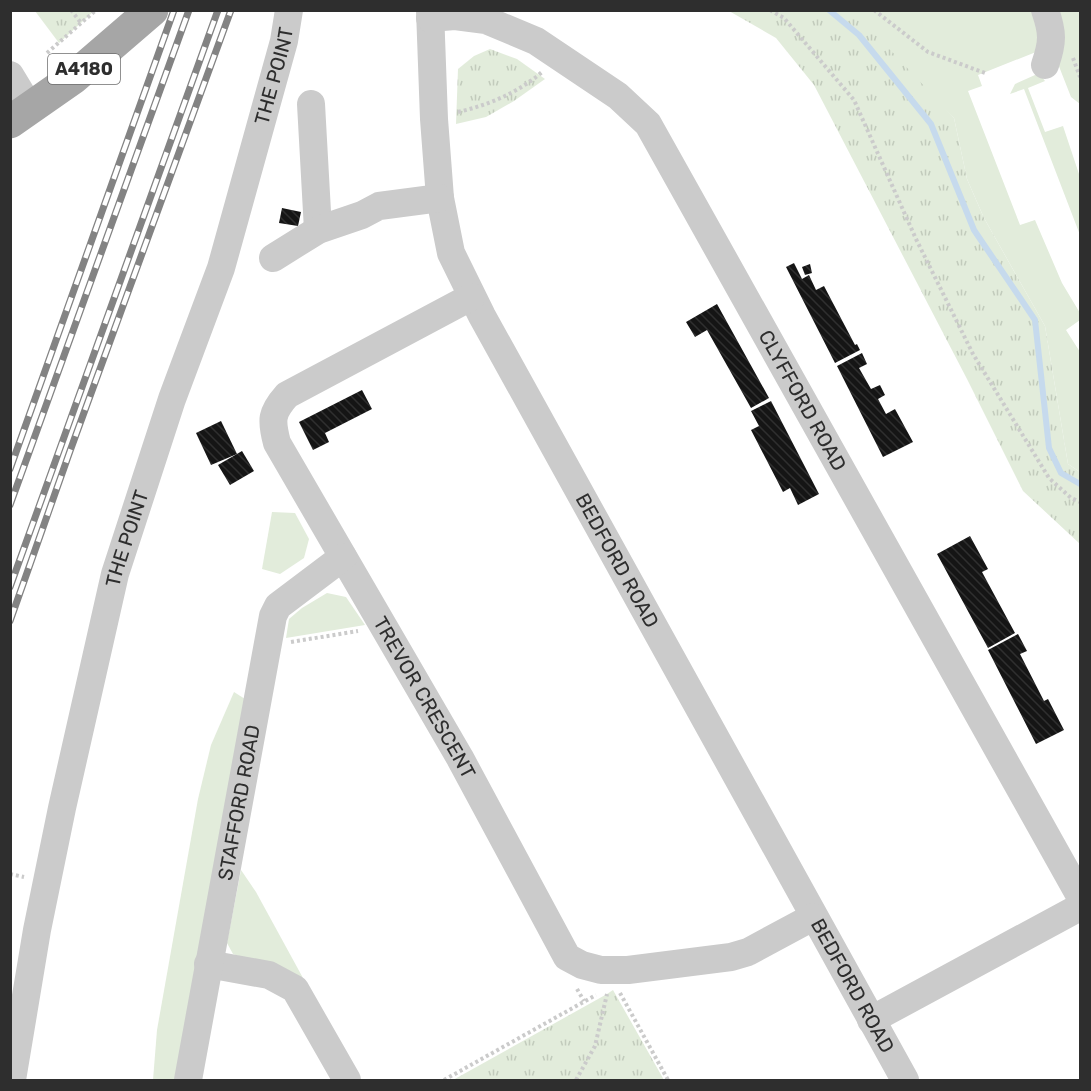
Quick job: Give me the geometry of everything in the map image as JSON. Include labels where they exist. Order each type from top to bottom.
[{"type":"main road","name":"A4180","points":[[16,98],[117,10]]},
{"type":"main road","name":"A4180","points":[[16,98],[73,78],[152,10]]},
{"type":"street","name":"THE POINT","points":[[12,1080],[37,930],[115,574],[172,399],[221,268],[284,41],[289,10]]},
{"type":"street","points":[[1044,10],[1052,29],[1051,46],[1045,65]]},
{"type":"street","name":"CLYFFORD ROAD","points":[[430,14],[486,20],[536,41],[618,96],[648,124],[1080,895]]},
{"type":"street","name":"BEDFORD ROAD","points":[[430,14],[440,198],[451,254],[471,297],[905,1080]]},
{"type":"street","points":[[311,104],[318,230]]},
{"type":"street","points":[[273,258],[318,230],[362,215],[379,206],[440,198]]},
{"type":"street","name":"TREVOR CRESCENT","points":[[471,297],[287,395],[276,407],[273,426],[277,443],[460,758],[567,957],[582,965],[601,970],[628,970],[731,957],[748,952],[813,916]]},
{"type":"street","name":"STAFFORD ROAD","points":[[188,1080],[273,616],[278,606],[343,557]]},
{"type":"street","points":[[871,1020],[1080,907]]},
{"type":"street","points":[[208,964],[269,975],[295,989],[347,1080]]},
{"type":"path","points":[[71,10],[81,23]]},
{"type":"path","points":[[47,53],[96,10]]},
{"type":"path","points":[[770,10],[784,18],[854,100],[916,240],[973,354],[1049,478],[1071,498],[1080,502]]},
{"type":"path","points":[[874,10],[928,52],[985,73]]},
{"type":"path","points":[[434,119],[488,105],[532,80],[559,56]]},
{"type":"path","points":[[281,644],[361,630]]},
{"type":"path","points":[[615,985],[668,1080]]},
{"type":"path","points":[[576,1080],[596,1046],[607,994],[611,989]]},
{"type":"path","points":[[444,1080],[584,1001]]},
{"type":"green space","points":[[35,11],[94,11],[59,43]]},
{"type":"green space","points":[[729,11],[842,11],[868,26],[954,118],[967,179],[984,218],[1045,326],[1068,464],[1080,472],[1080,544],[1023,491],[814,85],[776,38]]},
{"type":"green space","points":[[842,11],[1080,11],[1080,104],[1071,97],[1051,46],[978,75],[982,86],[968,91],[1020,225],[1035,220],[1062,283],[1080,313],[1080,320],[1066,330],[1080,352],[1080,472],[1068,464],[1045,326],[984,218],[967,179],[954,118]]},
{"type":"green space","points":[[490,49],[517,59],[545,79],[486,117],[456,124],[458,69],[474,56]]},
{"type":"green space","points":[[1035,75],[1042,77],[1045,81],[1028,88],[1045,132],[1063,126],[1080,177],[1080,235],[1024,89],[1010,94],[1015,84]]},
{"type":"green space","points":[[272,512],[295,513],[309,539],[304,558],[280,574],[262,569]]},
{"type":"green space","points":[[327,593],[346,597],[365,625],[286,638],[289,619]]},
{"type":"green space","points":[[234,692],[245,699],[176,1080],[153,1080],[157,1030],[198,799],[211,745]]},
{"type":"green space","points":[[241,870],[256,892],[303,978],[233,954],[227,943]]},
{"type":"green space","points":[[613,990],[664,1080],[453,1080],[607,994]]},
{"type":"building","points":[[282,208],[301,212],[298,226],[279,223]]},
{"type":"building","points":[[794,263],[802,279],[809,275],[816,290],[824,286],[855,345],[857,344],[860,350],[835,363],[786,267]]},
{"type":"building","points":[[810,264],[812,273],[805,275],[802,267]]},
{"type":"building","points":[[717,304],[769,398],[751,408],[707,330],[695,337],[686,322]]},
{"type":"building","points":[[862,353],[867,364],[859,368],[871,389],[880,385],[885,395],[878,399],[886,414],[895,409],[913,442],[883,457],[837,366]]},
{"type":"building","points":[[362,390],[372,409],[325,433],[329,442],[313,450],[299,422]]},
{"type":"building","points":[[771,401],[819,494],[798,505],[790,488],[783,492],[751,430],[759,426],[751,411]]},
{"type":"building","points":[[221,421],[237,454],[211,465],[196,433]]},
{"type":"building","points":[[242,451],[254,471],[230,485],[218,465]]},
{"type":"building","points":[[970,536],[988,569],[982,572],[1015,633],[988,648],[937,554]]},
{"type":"building","points":[[1018,634],[1027,651],[1020,654],[1044,701],[1048,699],[1064,730],[1036,744],[988,650]]},
{"type":"waterway","points":[[829,10],[859,35],[931,124],[974,230],[1035,320],[1049,448],[1061,473],[1080,484]]},
{"type":"railway","points":[[10,469],[174,10]]},
{"type":"railway","points":[[10,505],[189,10]]},
{"type":"railway","points":[[10,587],[218,10]]},
{"type":"railway","points":[[10,621],[231,10]]}]
